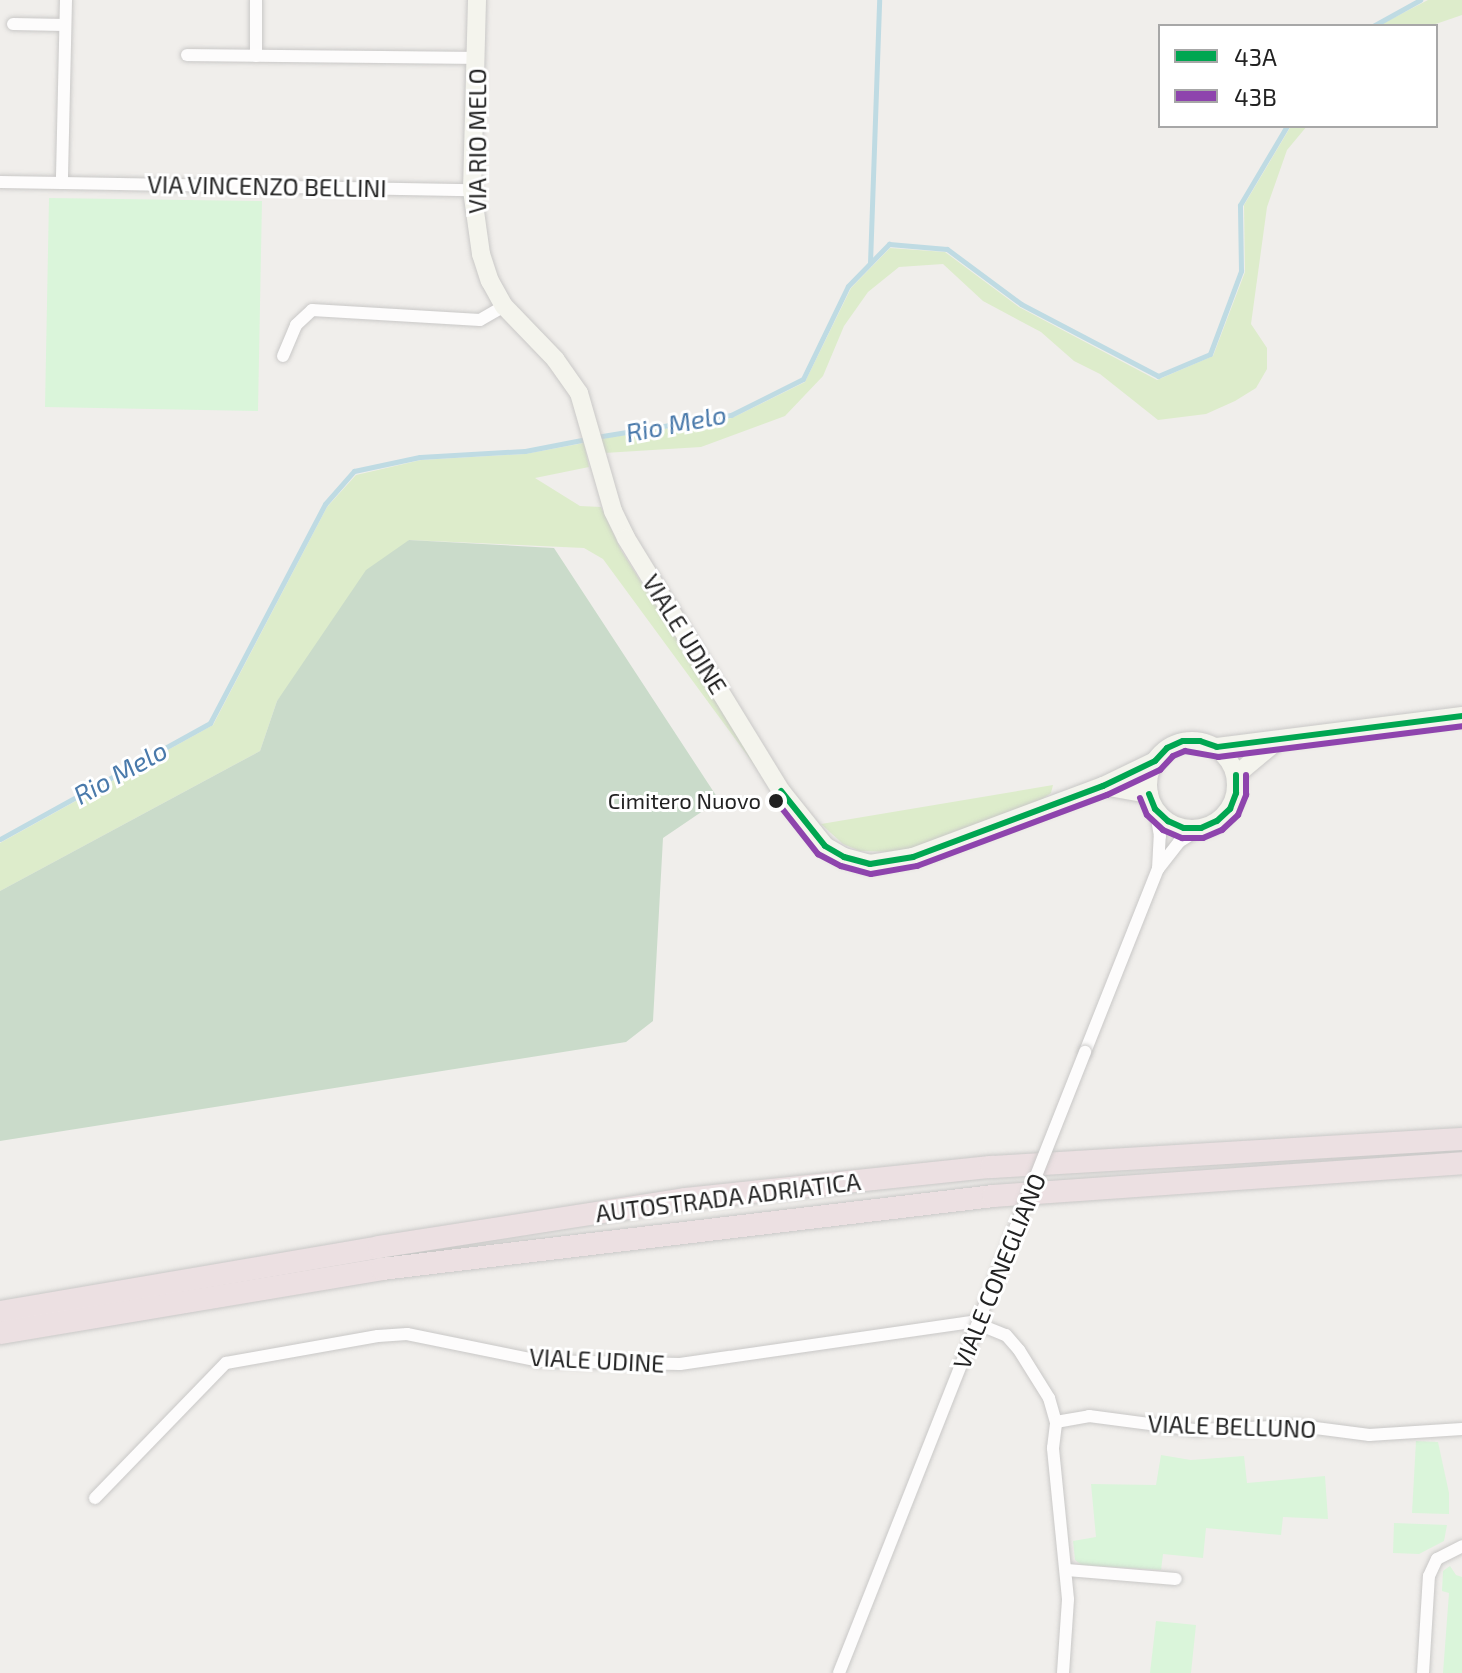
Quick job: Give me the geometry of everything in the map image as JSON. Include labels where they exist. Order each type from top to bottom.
[{"type":"highway","name":"AUTOSTRADA ADRIATICA","points":[[0,1312],[379,1247],[685,1199],[991,1167],[1462,1139]]},
{"type":"highway","name":"AUTOSTRADA ADRIATICA","points":[[0,1333],[382,1269],[993,1196],[1462,1163]]},
{"type":"street","points":[[62,183],[66,0]]},
{"type":"street","points":[[256,0],[256,56]]},
{"type":"street","name":"VIA RIO MELO","points":[[477,0],[472,190],[481,254],[490,281],[504,306],[555,359],[579,393],[591,430]]},
{"type":"street","points":[[13,24],[65,25]]},
{"type":"street","points":[[187,55],[476,58]]},
{"type":"street","name":"VIA VINCENZO BELLINI","points":[[0,182],[472,190]]},
{"type":"street","points":[[283,356],[296,325],[312,310],[480,320],[504,306]]},
{"type":"street","name":"VIALE UDINE","points":[[591,430],[597,462],[613,511],[626,538],[801,818],[825,846],[844,857],[870,864],[913,857],[1103,786],[1155,761]]},
{"type":"street","points":[[1217,747],[1462,716]]},
{"type":"street","points":[[1236,775],[1279,739]]},
{"type":"street","points":[[1103,786],[1152,802],[1175,826],[1201,828],[1217,821],[1230,809],[1236,793],[1236,775],[1229,759],[1217,747],[1200,741],[1183,741],[1167,748],[1155,761],[1148,777],[1152,802]]},
{"type":"street","name":"VIALE CONEGLIANO","points":[[1152,802],[1160,836],[1158,869]]},
{"type":"street","name":"VIALE CONEGLIANO","points":[[839,1673],[1158,869],[1179,842],[1201,828]]},
{"type":"street","name":"VIALE UDINE","points":[[95,1498],[226,1363],[392,1335],[407,1334],[540,1361],[680,1364],[973,1322],[1006,1335],[1019,1350],[1049,1398],[1056,1422]]},
{"type":"street","name":"VIALE BELLUNO","points":[[1056,1422],[1089,1416],[1196,1430],[1288,1425],[1369,1435],[1462,1429]]},
{"type":"street","points":[[1056,1422],[1053,1448],[1067,1570],[1068,1633],[1063,1673]]},
{"type":"street","points":[[1423,1673],[1429,1576],[1437,1559],[1462,1546]]},
{"type":"street","points":[[1067,1570],[1176,1579]]},
{"type":"green space","points":[[1428,0],[1462,0],[1462,15],[1436,24],[1382,24]]},
{"type":"green space","points":[[1290,128],[1305,128],[1287,150],[1267,207],[1251,324],[1267,348],[1267,369],[1256,388],[1206,414],[1158,420],[1100,374],[1074,361],[1041,332],[983,301],[943,264],[899,267],[868,292],[844,326],[823,376],[785,416],[701,447],[604,453],[600,439],[732,418],[805,382],[851,288],[890,248],[945,252],[1019,307],[1157,380],[1213,356],[1245,272],[1244,205]]},
{"type":"green space","points":[[49,198],[262,201],[258,411],[45,407]]},
{"type":"green space","points":[[584,443],[589,467],[535,478],[580,506],[601,507],[621,550],[761,774],[603,559],[584,548],[409,540],[277,701],[260,751],[0,891],[0,843],[213,725],[327,507],[356,475],[421,460],[525,454]]},
{"type":"green space","points":[[409,540],[554,548],[719,800],[663,838],[653,1021],[626,1042],[0,1141],[0,891],[260,751],[277,701],[366,570]]},
{"type":"green space","points":[[1053,785],[1051,793],[1041,800],[954,836],[899,852],[860,851],[843,844],[821,824]]},
{"type":"green space","points":[[1416,1441],[1438,1442],[1449,1493],[1449,1514],[1412,1513]]},
{"type":"green space","points":[[1161,1455],[1191,1460],[1244,1456],[1247,1483],[1325,1476],[1328,1519],[1283,1517],[1281,1535],[1206,1528],[1203,1558],[1163,1554],[1161,1570],[1082,1565],[1075,1560],[1073,1541],[1096,1537],[1091,1484],[1156,1485]]},
{"type":"green space","points":[[1394,1523],[1447,1525],[1444,1541],[1419,1554],[1393,1553]]},
{"type":"green space","points":[[1450,1566],[1456,1575],[1462,1577],[1462,1673],[1443,1673],[1449,1593],[1442,1591],[1443,1571]]},
{"type":"green space","points":[[1156,1621],[1196,1625],[1191,1673],[1150,1673]]},
{"type":"waterway","points":[[870,263],[879,0]]},
{"type":"waterway","name":"Rio Melo","points":[[1377,24],[1420,0]]},
{"type":"waterway","name":"Rio Melo","points":[[596,437],[731,415],[803,379],[848,286],[889,244],[947,249],[1021,304],[1158,376],[1210,354],[1241,271],[1240,205],[1286,128]]},
{"type":"waterway","name":"Rio Melo","points":[[0,839],[210,723],[325,504],[354,471],[420,457],[525,451],[587,439]]},
{"type":"transit line","name":"43A","points":[[781,791],[825,846],[844,857],[870,864],[913,857],[1103,786],[1155,761],[1167,748],[1183,741],[1200,741],[1217,747],[1462,716]]},
{"type":"transit line","name":"43B","points":[[773,797],[818,854],[841,866],[871,874],[917,866],[1107,795],[1160,770],[1173,756],[1185,751],[1218,757],[1462,726]]},
{"type":"transit line","name":"43A","points":[[1149,794],[1155,809],[1168,821],[1184,828],[1201,828],[1217,821],[1230,809],[1236,793],[1236,775]]},
{"type":"transit line","name":"43B","points":[[1140,798],[1147,815],[1163,830],[1182,838],[1203,838],[1222,830],[1238,815],[1246,795],[1246,775]]},
{"type":"place","name":"Cimitero Nuovo","points":[[776,801]]}]
